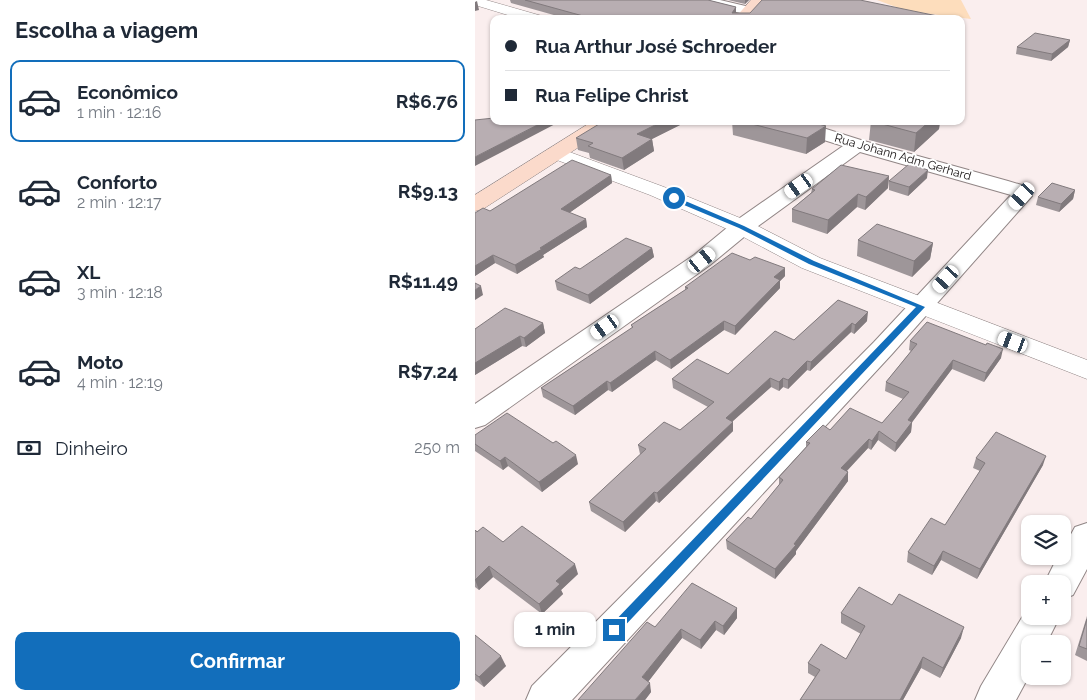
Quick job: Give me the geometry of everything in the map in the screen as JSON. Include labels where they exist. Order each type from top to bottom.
[{"type":"main road","points":[[745,15],[759,0]]},
{"type":"main road","points":[[475,204],[600,125]]},
{"type":"street","points":[[704,0],[745,15]]},
{"type":"street","points":[[475,1],[523,15]]},
{"type":"street","name":"Rua Johann Adm Gerhard","points":[[794,125],[857,145],[1018,190],[1022,196],[921,307]]},
{"type":"street","points":[[475,418],[702,260],[742,227],[857,145]]},
{"type":"street","points":[[557,153],[657,191],[742,227],[811,263],[1087,370]]},
{"type":"street","points":[[546,700],[921,307]]},
{"type":"street","points":[[1066,575],[1087,537]]},
{"type":"street","points":[[995,700],[1037,625]]},
{"type":"shaded area","points":[[877,0],[961,0],[971,19],[965,18],[965,15],[939,15],[907,11]]},
{"type":"building","points":[[525,0],[708,0],[736,7],[732,13],[750,13],[762,0],[860,0],[933,15],[579,15]]},
{"type":"building","points":[[1035,33],[1070,40],[1052,54],[1017,47]]},
{"type":"building","points":[[490,118],[490,125],[537,125],[475,157],[475,120]]},
{"type":"building","points":[[597,125],[655,125],[637,134],[652,139],[622,158],[588,146],[593,143],[576,138]]},
{"type":"building","points":[[756,125],[826,126],[807,138]]},
{"type":"building","points":[[886,125],[925,125],[916,133]]},
{"type":"building","points":[[572,160],[611,175],[561,209],[586,219],[515,265],[493,255],[475,266],[475,213],[483,208],[490,211]]},
{"type":"building","points":[[909,164],[928,170],[909,187],[889,181]]},
{"type":"building","points":[[841,165],[889,176],[866,197],[858,194],[828,220],[792,209],[815,190],[812,189]]},
{"type":"building","points":[[1052,183],[1075,190],[1061,204],[1038,197]]},
{"type":"building","points":[[877,224],[933,243],[914,261],[858,240]]},
{"type":"building","points":[[626,238],[652,248],[588,295],[555,281],[575,267],[580,269]]},
{"type":"building","points":[[732,253],[750,260],[755,257],[785,268],[774,277],[780,280],[735,326],[724,321],[670,360],[655,351],[610,383],[607,381],[573,406],[541,388],[633,327],[631,325],[688,288],[685,287]]},
{"type":"building","points":[[475,283],[481,286],[475,290]]},
{"type":"building","points":[[838,300],[868,312],[855,325],[852,323],[811,362],[807,361],[788,380],[783,378],[779,382],[770,378],[726,418],[733,422],[623,522],[589,502],[646,449],[638,445],[664,422],[680,430],[714,402],[672,379],[697,359],[728,374],[775,331],[794,340]]},
{"type":"building","points":[[505,308],[543,323],[524,338],[520,336],[475,363],[475,329]]},
{"type":"building","points":[[927,322],[986,345],[987,343],[1003,349],[986,373],[953,360],[908,420],[912,422],[896,443],[879,431],[872,441],[869,439],[841,468],[848,472],[794,544],[796,545],[775,569],[726,540],[748,517],[751,519],[783,480],[779,477],[810,443],[806,442],[823,425],[830,430],[850,408],[882,423],[909,392],[886,382],[917,344],[910,341]]},
{"type":"building","points":[[507,413],[553,443],[556,441],[576,455],[539,482],[505,457],[500,461],[475,444],[475,435]]},
{"type":"building","points":[[996,432],[1046,456],[980,569],[943,551],[934,566],[908,552],[931,518],[945,525],[985,463],[976,458]]},
{"type":"building","points":[[522,526],[575,564],[556,581],[560,584],[539,604],[489,566],[475,580],[475,530],[477,532],[483,527],[503,542]]},
{"type":"building","points":[[692,583],[737,608],[723,626],[715,621],[700,640],[681,629],[642,677],[650,683],[635,700],[578,700],[647,622],[655,627]]},
{"type":"building","points":[[859,587],[892,605],[899,594],[964,627],[943,668],[923,657],[900,700],[800,700],[820,670],[808,663],[821,644],[846,659],[865,626],[841,613]]},
{"type":"building","points":[[1087,619],[1087,649],[1079,646]]},
{"type":"building","points":[[475,635],[501,656],[479,677],[475,674]]},
{"type":"route","points":[[614,630],[921,307],[811,263],[742,227],[674,198]]}]
